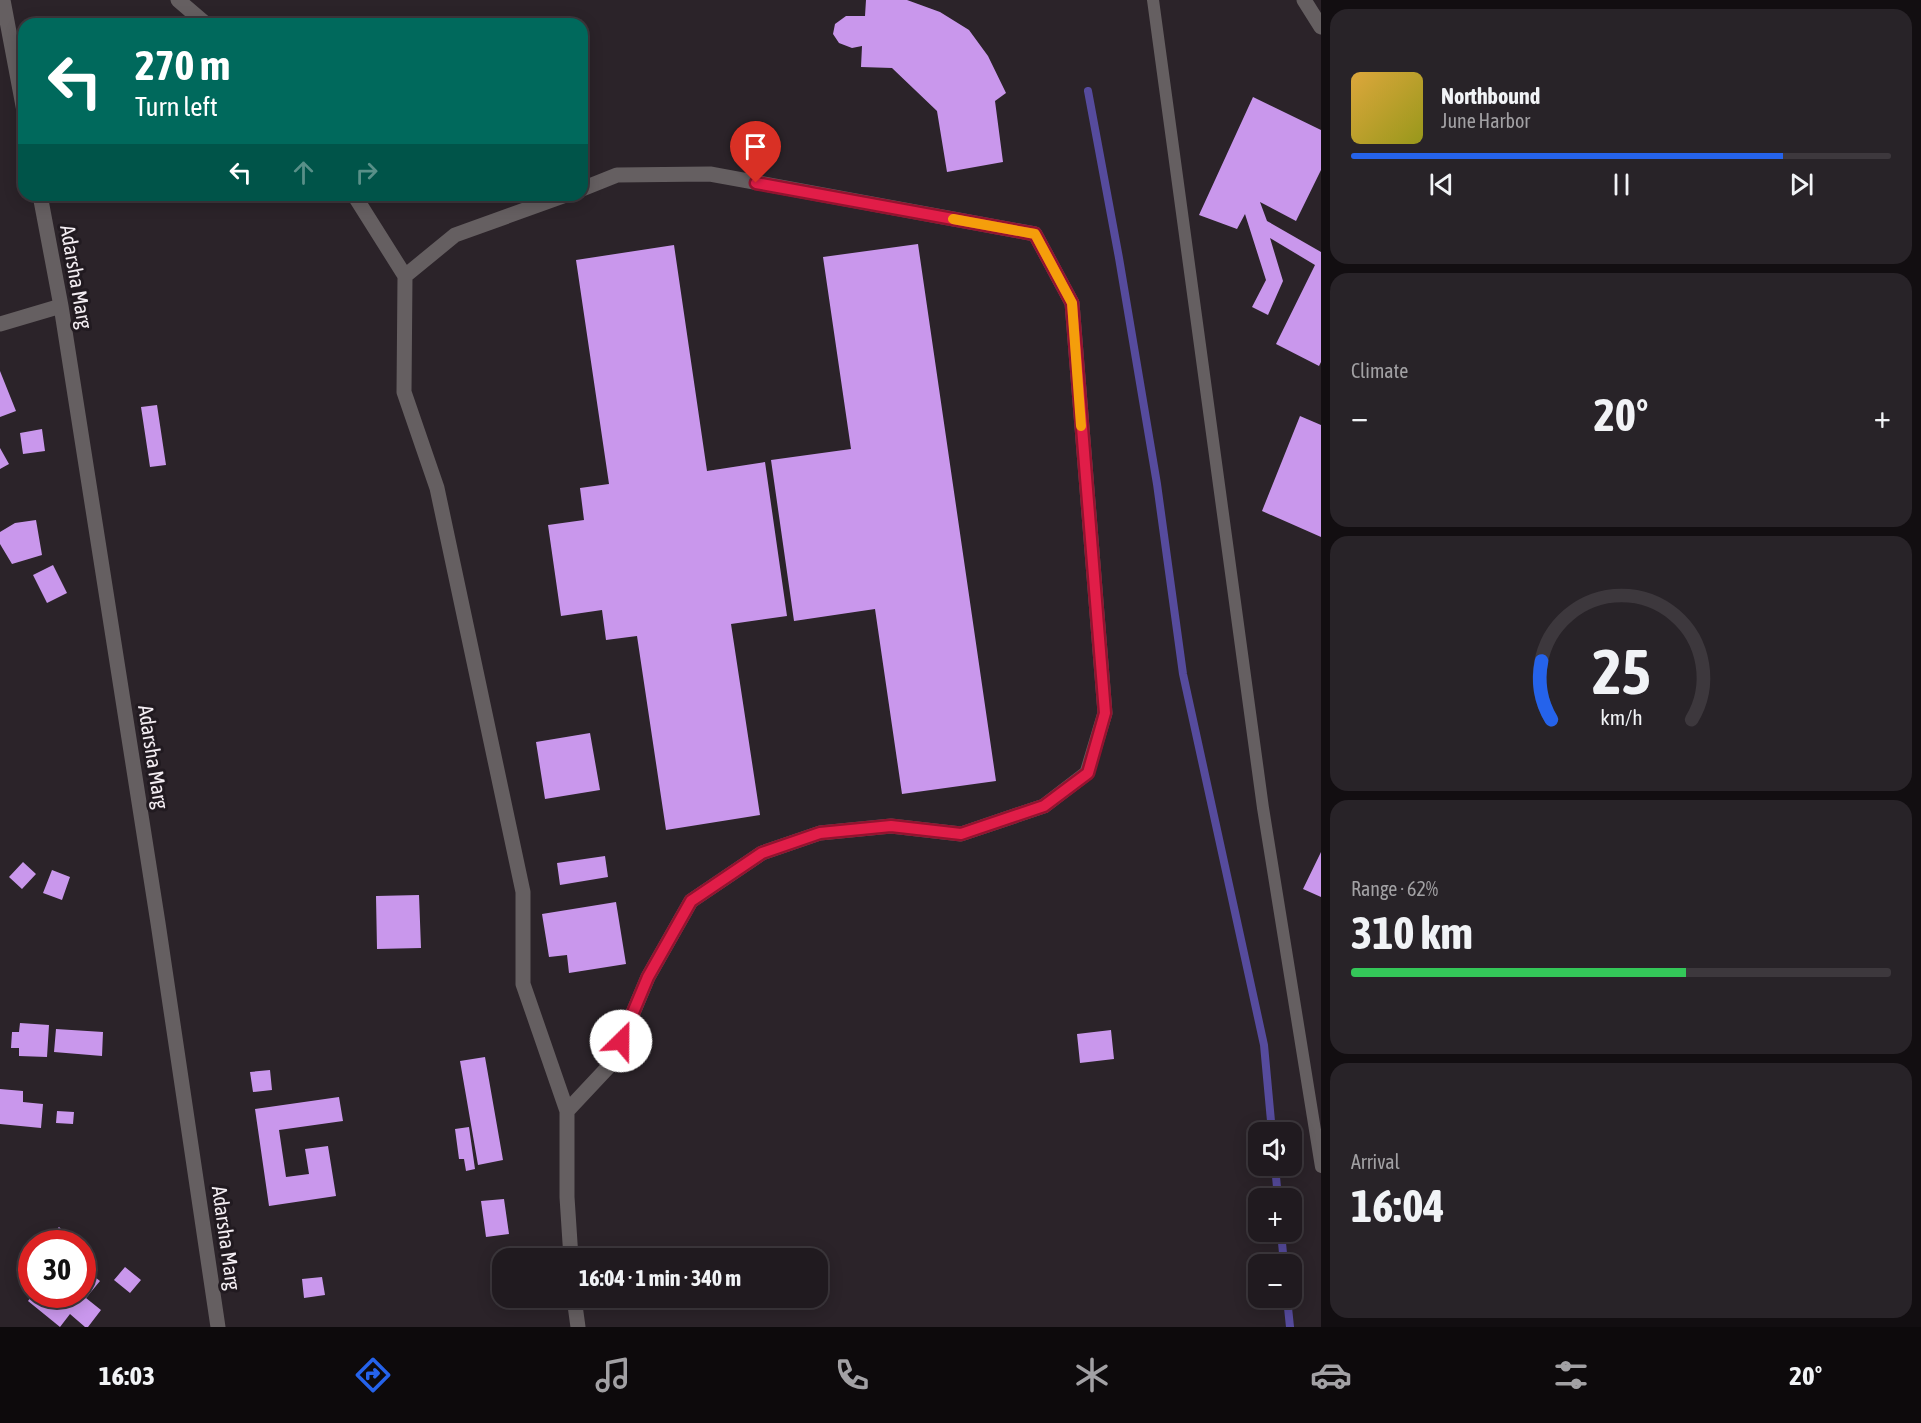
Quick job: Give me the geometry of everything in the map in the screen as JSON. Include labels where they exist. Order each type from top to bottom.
[{"type":"street","points":[[3,0],[18,79]]},
{"type":"street","points":[[178,0],[199,18]]},
{"type":"street","points":[[1304,0],[1321,27]]},
{"type":"street","points":[[567,1111],[612,1063],[648,977],[691,901],[762,853],[820,833],[891,826],[961,834],[1044,806],[1088,773],[1105,713],[1072,303],[1035,234],[710,174],[617,175],[588,187]]},
{"type":"street","name":"Adarsha Marg","points":[[41,201],[61,306],[218,1327]]},
{"type":"street","points":[[358,201],[405,276],[404,392],[437,488],[523,892],[523,984],[567,1111],[567,1197],[570,1248]]},
{"type":"street","points":[[405,276],[455,235],[549,201]]},
{"type":"street","points":[[0,324],[61,306]]},
{"type":"street","points":[[575,1308],[578,1327]]},
{"type":"lane","points":[[1153,0],[1263,808],[1321,1167]]},
{"type":"building","points":[[866,0],[907,0],[940,12],[969,30],[988,56],[1006,93],[995,101],[1003,162],[947,172],[937,111],[892,68],[861,67],[862,46],[852,48],[839,43],[833,34],[835,24],[846,16],[865,16]]},
{"type":"building","points":[[1253,97],[1321,130],[1321,170],[1296,221],[1260,202],[1267,221],[1321,252],[1321,362],[1319,366],[1276,344],[1315,265],[1270,238],[1283,281],[1268,315],[1252,307],[1266,280],[1245,214],[1237,229],[1199,215]]},
{"type":"building","points":[[918,244],[996,781],[902,794],[875,609],[794,621],[771,460],[851,449],[823,257]]},
{"type":"building","points":[[674,245],[707,471],[765,462],[787,616],[731,624],[760,815],[666,830],[637,636],[606,640],[602,610],[561,616],[548,525],[584,520],[580,488],[609,484],[576,260]]},
{"type":"building","points":[[0,371],[16,411],[0,417]]},
{"type":"building","points":[[157,405],[166,465],[150,467],[141,407]]},
{"type":"building","points":[[1300,416],[1321,425],[1321,537],[1262,511]]},
{"type":"building","points":[[42,429],[45,451],[23,454],[20,433]]},
{"type":"building","points":[[0,448],[9,464],[0,469]]},
{"type":"building","points":[[36,520],[42,555],[12,564],[0,544],[0,532],[15,523]]},
{"type":"building","points":[[53,565],[67,593],[47,603],[33,575]]},
{"type":"building","points":[[590,733],[600,790],[545,799],[536,742]]},
{"type":"building","points":[[1321,852],[1321,897],[1303,889]]},
{"type":"building","points":[[605,856],[608,877],[560,885],[557,863]]},
{"type":"building","points":[[23,862],[36,874],[22,889],[9,877]]},
{"type":"building","points":[[52,870],[70,877],[62,900],[43,893]]},
{"type":"building","points":[[419,895],[421,948],[377,949],[376,896]]},
{"type":"building","points":[[616,902],[626,964],[569,973],[567,955],[549,957],[542,914]]},
{"type":"building","points":[[20,1023],[49,1025],[47,1057],[19,1056],[19,1048],[11,1048],[12,1032],[19,1032]]},
{"type":"building","points":[[56,1029],[103,1032],[102,1056],[54,1052]]},
{"type":"building","points":[[1111,1030],[1114,1059],[1080,1063],[1077,1034]]},
{"type":"building","points":[[485,1057],[503,1160],[478,1165],[460,1061]]},
{"type":"building","points":[[270,1070],[272,1090],[253,1092],[250,1072]]},
{"type":"building","points":[[0,1089],[23,1091],[23,1102],[43,1104],[41,1128],[0,1124]]},
{"type":"building","points":[[339,1097],[343,1121],[279,1130],[286,1177],[309,1174],[305,1149],[328,1146],[336,1196],[269,1206],[255,1109]]},
{"type":"building","points":[[57,1111],[74,1112],[73,1124],[56,1123]]},
{"type":"building","points":[[469,1127],[475,1169],[466,1171],[464,1159],[459,1159],[455,1129]]},
{"type":"building","points":[[504,1199],[509,1234],[486,1237],[481,1201]]},
{"type":"building","points":[[125,1267],[141,1280],[130,1293],[114,1280]]},
{"type":"building","points":[[322,1277],[325,1295],[304,1298],[302,1279]]},
{"type":"building","points":[[96,1306],[101,1310],[88,1327],[70,1314],[60,1327],[37,1308],[96,1308]]},
{"type":"waterway","points":[[1088,91],[1157,484],[1183,674],[1264,1045],[1271,1122]]},
{"type":"waterway","points":[[1276,1176],[1277,1188]]},
{"type":"waterway","points":[[1282,1242],[1283,1254]]},
{"type":"waterway","points":[[1288,1308],[1290,1327]]},
{"type":"slow traffic","points":[[953,219],[1035,234],[1072,303],[1081,426]]},
{"type":"route","points":[[621,1041],[648,977],[691,901],[762,853],[820,833],[891,826],[961,834],[1044,806],[1088,773],[1105,713],[1072,303],[1035,234],[756,183]]}]
